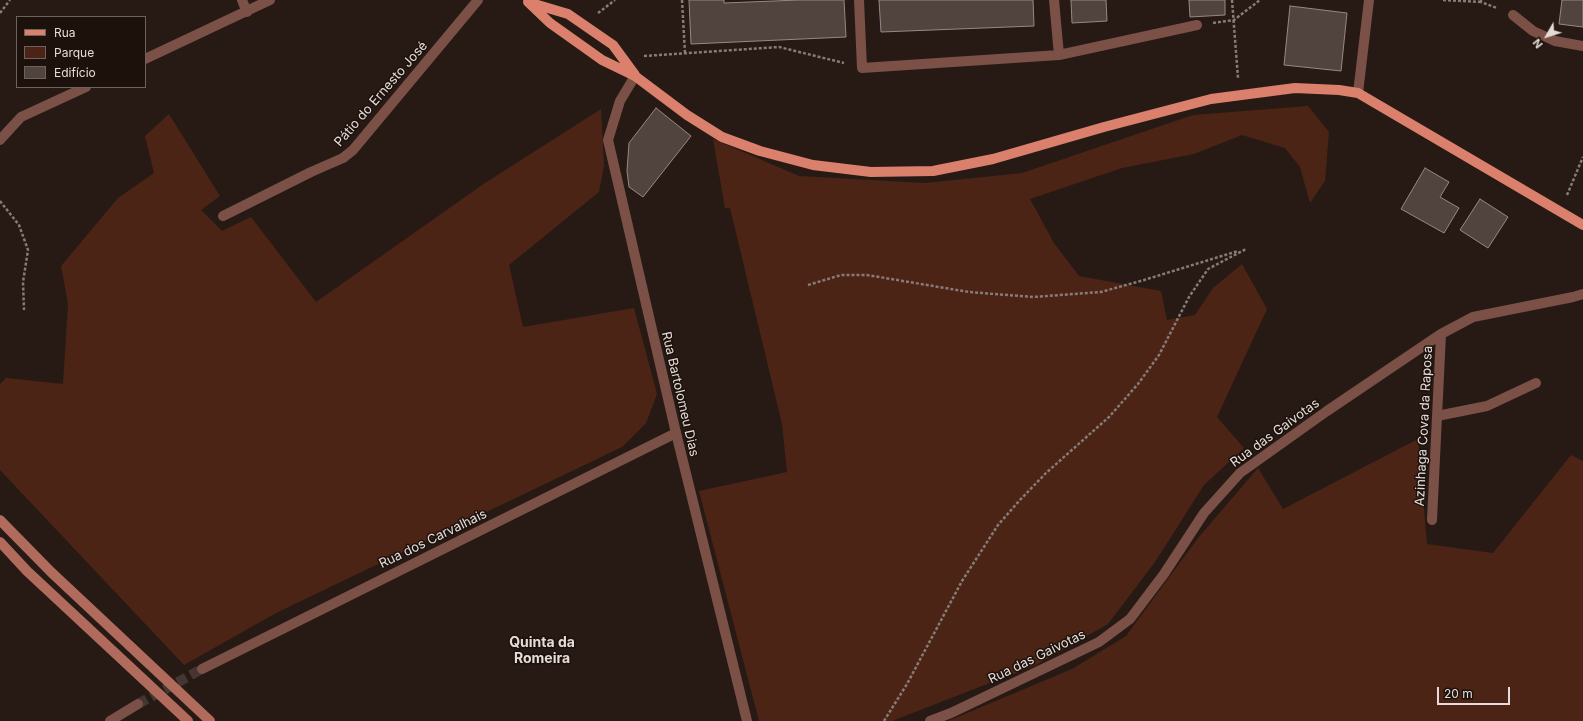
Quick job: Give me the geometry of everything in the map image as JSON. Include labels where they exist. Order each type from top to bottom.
[{"type":"main road","points":[[526,1],[550,23],[602,60],[635,76],[687,115],[722,137],[760,151],[813,164],[871,172],[933,171],[993,159],[1119,123],[1211,99],[1239,94],[1295,88],[1339,90],[1358,93],[1583,225]]},
{"type":"main road","points":[[526,1],[568,14],[613,45],[635,76]]},
{"type":"main road","points":[[0,520],[57,577],[210,721]]},
{"type":"main road","points":[[0,542],[27,571],[188,721]]},
{"type":"street","points":[[242,0],[247,12]]},
{"type":"street","points":[[146,59],[270,0]]},
{"type":"street","name":"Pátio do Ernesto José","points":[[223,216],[311,172],[343,158],[353,150],[478,0]]},
{"type":"street","points":[[859,0],[862,68],[1059,55],[1196,25]]},
{"type":"street","points":[[1054,0],[1059,55]]},
{"type":"street","points":[[1358,93],[1369,0]]},
{"type":"street","points":[[1513,14],[1533,31],[1555,41],[1583,46]]},
{"type":"street","name":"Rua Bartolomeu Dias","points":[[635,76],[620,101],[608,140],[676,433],[747,721]]},
{"type":"street","points":[[0,140],[21,118],[84,88]]},
{"type":"street","name":"Rua das Gaivotas","points":[[930,721],[951,713],[1099,642],[1124,624],[1130,619],[1164,574],[1204,513],[1240,473],[1327,411],[1441,334],[1473,317],[1583,294]]},
{"type":"street","name":"Azinhaga Cova da Raposa","points":[[1432,520],[1441,334]]},
{"type":"street","points":[[1437,416],[1487,406],[1536,383]]},
{"type":"street","name":"Rua dos Carvalhais","points":[[202,669],[676,433]]},
{"type":"street","points":[[110,721],[138,704]]},
{"type":"path","points":[[0,13],[10,0]]},
{"type":"path","points":[[682,0],[685,53]]},
{"type":"path","points":[[1232,0],[1239,94]]},
{"type":"path","points":[[1234,20],[1260,0]]},
{"type":"path","points":[[1443,0],[1481,2]]},
{"type":"path","points":[[664,55],[779,47],[862,68]]},
{"type":"path","points":[[1560,212],[1583,157]]},
{"type":"path","points":[[0,201],[19,225],[28,250],[24,282],[24,310]]},
{"type":"path","points":[[808,285],[841,275],[868,274],[969,292],[1033,297],[1102,292],[1246,249],[1208,269],[1189,297],[1159,355],[1138,384],[1109,417],[1041,479],[998,525],[962,581],[907,684],[884,721]]},
{"type":"green space","points":[[1308,106],[1329,132],[1325,181],[1310,203],[1300,167],[1285,148],[1242,135],[1194,154],[1122,168],[1030,199],[1054,243],[1079,276],[1161,291],[1167,320],[1195,315],[1213,288],[1242,264],[1267,309],[1217,417],[1244,448],[1204,485],[1155,562],[1108,624],[1036,665],[892,721],[759,721],[699,491],[787,472],[782,424],[730,208],[725,208],[713,139],[799,176],[925,183],[1022,173],[1193,115]]},
{"type":"green space","points":[[601,109],[604,166],[599,192],[509,265],[523,327],[634,308],[657,394],[646,423],[622,447],[276,613],[184,665],[0,470],[0,384],[6,378],[63,384],[68,304],[61,266],[118,198],[154,173],[145,136],[169,114],[220,196],[201,210],[222,231],[251,217],[316,302],[485,183]]},
{"type":"green space","points":[[1418,439],[1427,544],[1493,553],[1571,455],[1583,461],[1583,721],[948,721],[1072,669],[1126,636],[1198,538],[1258,468],[1283,509]]},
{"type":"building","points":[[689,0],[724,0],[724,3],[844,0],[846,37],[691,44]]},
{"type":"building","points":[[879,0],[1033,0],[1034,26],[881,32]]},
{"type":"building","points":[[1071,0],[1106,0],[1107,21],[1072,23]]},
{"type":"building","points":[[1189,0],[1225,0],[1225,15],[1190,17]]},
{"type":"building","points":[[1562,0],[1583,0],[1583,27],[1559,24]]},
{"type":"building","points":[[1290,6],[1347,13],[1341,71],[1284,65]]},
{"type":"building","points":[[656,108],[691,136],[643,197],[629,187],[627,171],[629,143]]},
{"type":"building","points":[[1425,168],[1449,182],[1440,197],[1459,208],[1444,233],[1401,209]]},
{"type":"building","points":[[1480,199],[1508,217],[1488,248],[1460,230]]},
{"type":"tunnel","points":[[138,704],[202,669]]},
{"type":"district","name":"Quinta da Romeira","points":[[542,652]]}]
